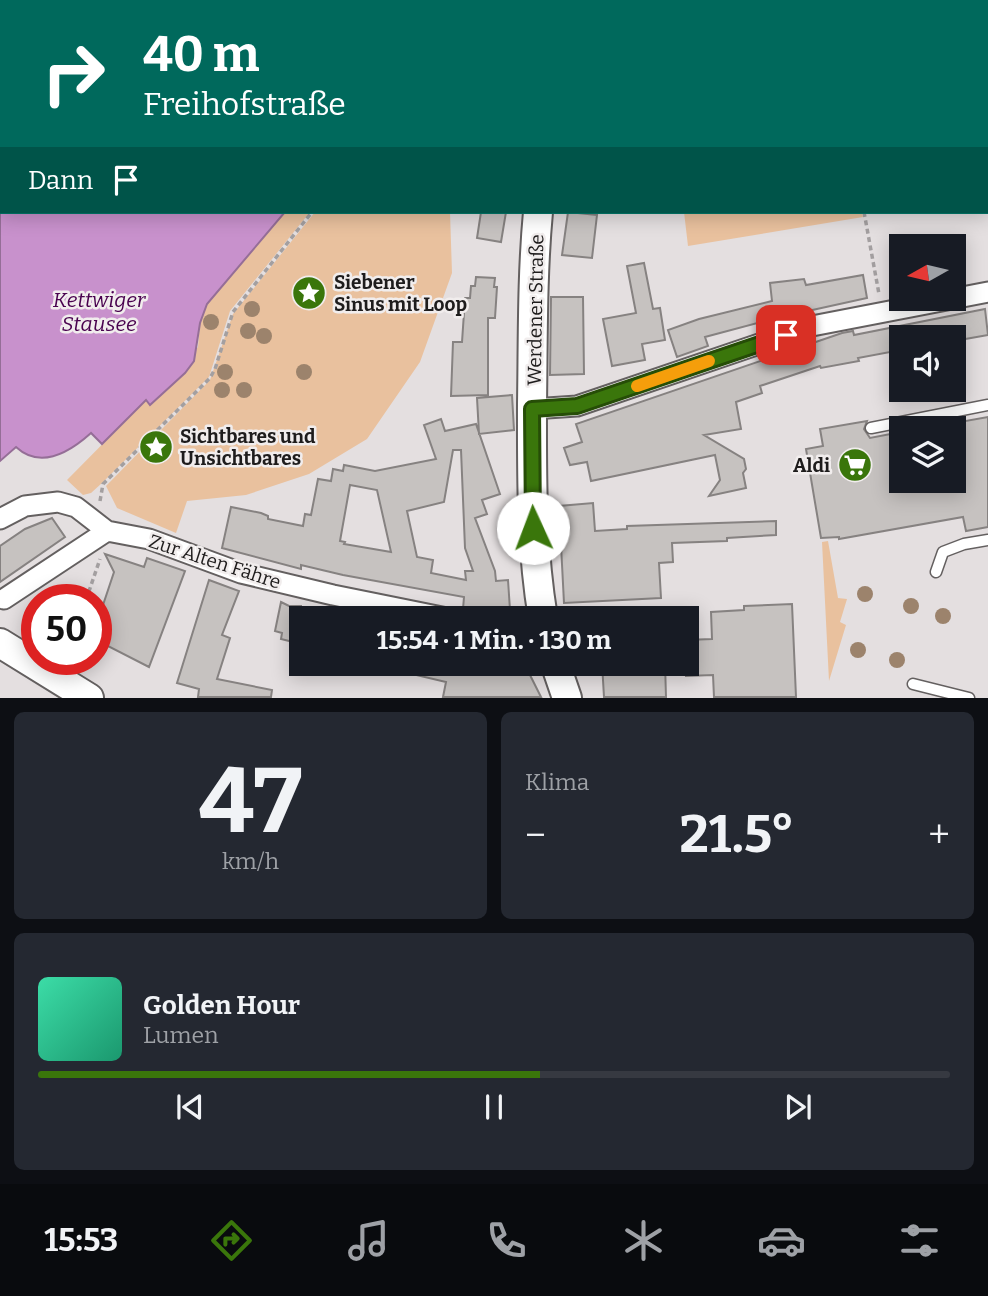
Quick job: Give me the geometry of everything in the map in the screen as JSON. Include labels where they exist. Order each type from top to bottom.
[{"type":"main road","name":"Werdener Straße","points":[[538,214],[533,266],[533,528],[542,606]]},
{"type":"main road","points":[[0,643],[89,698]]},
{"type":"main road","points":[[559,676],[567,698]]},
{"type":"street","points":[[532,409],[577,406],[812,326],[988,292]]},
{"type":"street","name":"Zur Alten Fähre","points":[[0,519],[25,506],[58,502],[76,507],[107,531],[149,539],[241,573],[388,606]]},
{"type":"street","points":[[4,599],[107,531]]},
{"type":"lane","points":[[871,428],[988,405]]},
{"type":"lane","points":[[936,572],[943,552],[964,544],[988,540]]},
{"type":"lane","points":[[913,684],[969,698]]},
{"type":"path","points":[[91,584],[107,531],[100,501],[103,484],[210,378],[233,312],[310,214]]},
{"type":"path","points":[[864,214],[883,314]]},
{"type":"shaded area","points":[[283,214],[308,214],[230,311],[209,377],[102,483],[91,493],[83,495],[67,480],[146,400],[150,405],[198,347],[200,323],[207,304]]},
{"type":"shaded area","points":[[313,214],[450,214],[452,273],[420,362],[367,439],[309,474],[246,495],[187,501],[176,533],[117,508],[106,486],[210,380],[233,314]]},
{"type":"shaded area","points":[[684,214],[862,214],[863,217],[688,246]]},
{"type":"shaded area","points":[[828,541],[838,598],[847,599],[840,622],[846,625],[829,681],[822,542]]},
{"type":"water","name":"Kettwiger Stausee","points":[[0,214],[283,214],[207,304],[200,323],[194,361],[185,373],[150,405],[146,400],[102,444],[91,433],[74,446],[55,455],[35,457],[16,447],[0,461]]},
{"type":"building","points":[[481,214],[506,214],[501,242],[477,238]]},
{"type":"building","points":[[568,214],[597,215],[592,258],[562,255]]},
{"type":"building","points":[[644,263],[653,309],[660,308],[665,340],[642,344],[645,360],[612,366],[603,319],[636,313],[627,266]]},
{"type":"building","points":[[863,275],[867,298],[705,337],[708,346],[677,357],[668,330],[699,319],[772,301],[770,283],[804,279],[806,285]]},
{"type":"building","points":[[476,277],[495,278],[494,287],[497,287],[495,318],[488,318],[488,395],[451,396],[453,342],[462,342],[465,298],[470,298],[471,286],[475,286]]},
{"type":"building","points":[[551,297],[583,297],[584,374],[550,375]]},
{"type":"building","points":[[985,309],[988,335],[966,339],[966,325],[904,325]]},
{"type":"building","points":[[889,328],[889,352],[858,358],[859,361],[821,368],[820,366],[760,386],[762,393],[736,402],[741,429],[704,435],[744,459],[746,488],[709,496],[720,480],[715,455],[591,481],[587,462],[570,465],[564,448],[582,442],[576,424],[842,333],[853,331],[854,335]]},
{"type":"building","points":[[512,395],[514,430],[479,434],[477,398]]},
{"type":"building","name":"Aldi","points":[[988,417],[988,527],[966,531],[963,517],[839,539],[821,538],[806,449],[823,446],[820,429],[867,421],[864,429],[870,438],[889,434],[889,493],[966,493],[966,421]]},
{"type":"building","points":[[441,419],[445,431],[476,424],[500,494],[482,500],[487,514],[475,518],[495,571],[496,581],[508,580],[510,606],[463,606],[464,597],[301,565],[301,569],[222,548],[231,507],[261,513],[268,516],[268,519],[303,526],[305,514],[311,515],[318,479],[331,481],[333,469],[343,471],[344,465],[375,471],[436,459],[424,425]],"holes":[[[453,450],[461,450],[465,548],[473,571],[465,571],[466,580],[431,573],[433,560],[417,557],[407,511],[444,502]],[[350,485],[377,490],[391,552],[340,541]]]},
{"type":"building","points":[[593,503],[595,531],[627,529],[627,526],[776,521],[776,535],[727,538],[727,541],[672,543],[673,562],[659,563],[661,598],[564,603],[559,506]]},
{"type":"building","points":[[52,518],[65,537],[0,582],[0,546],[25,529]]},
{"type":"building","points":[[105,554],[144,567],[147,558],[185,571],[149,667],[112,648],[110,584],[114,572]]},
{"type":"building","points":[[209,580],[239,591],[222,635],[230,638],[217,679],[272,690],[271,697],[198,697],[199,689],[177,683]]},
{"type":"building","points":[[281,602],[289,606],[289,641],[281,639],[282,633],[275,631]]},
{"type":"building","points":[[792,604],[796,697],[714,697],[713,675],[699,676],[699,640],[712,639],[711,612],[744,610],[744,606]]},
{"type":"building","points":[[420,676],[530,676],[541,697],[443,697],[446,682]]},
{"type":"building","points":[[603,676],[665,676],[666,697],[604,697]]},
{"type":"slow traffic","points":[[637,386],[709,361]]},
{"type":"place","name":"Siebener Sinus mit Loop","points":[[309,293]]},
{"type":"place","name":"Sichtbares und Unsichtbares","points":[[156,447]]},
{"type":"place","name":"Aldi","points":[[855,465]]},
{"type":"route","points":[[533,528],[532,409],[551,410],[577,406],[786,335]]}]
